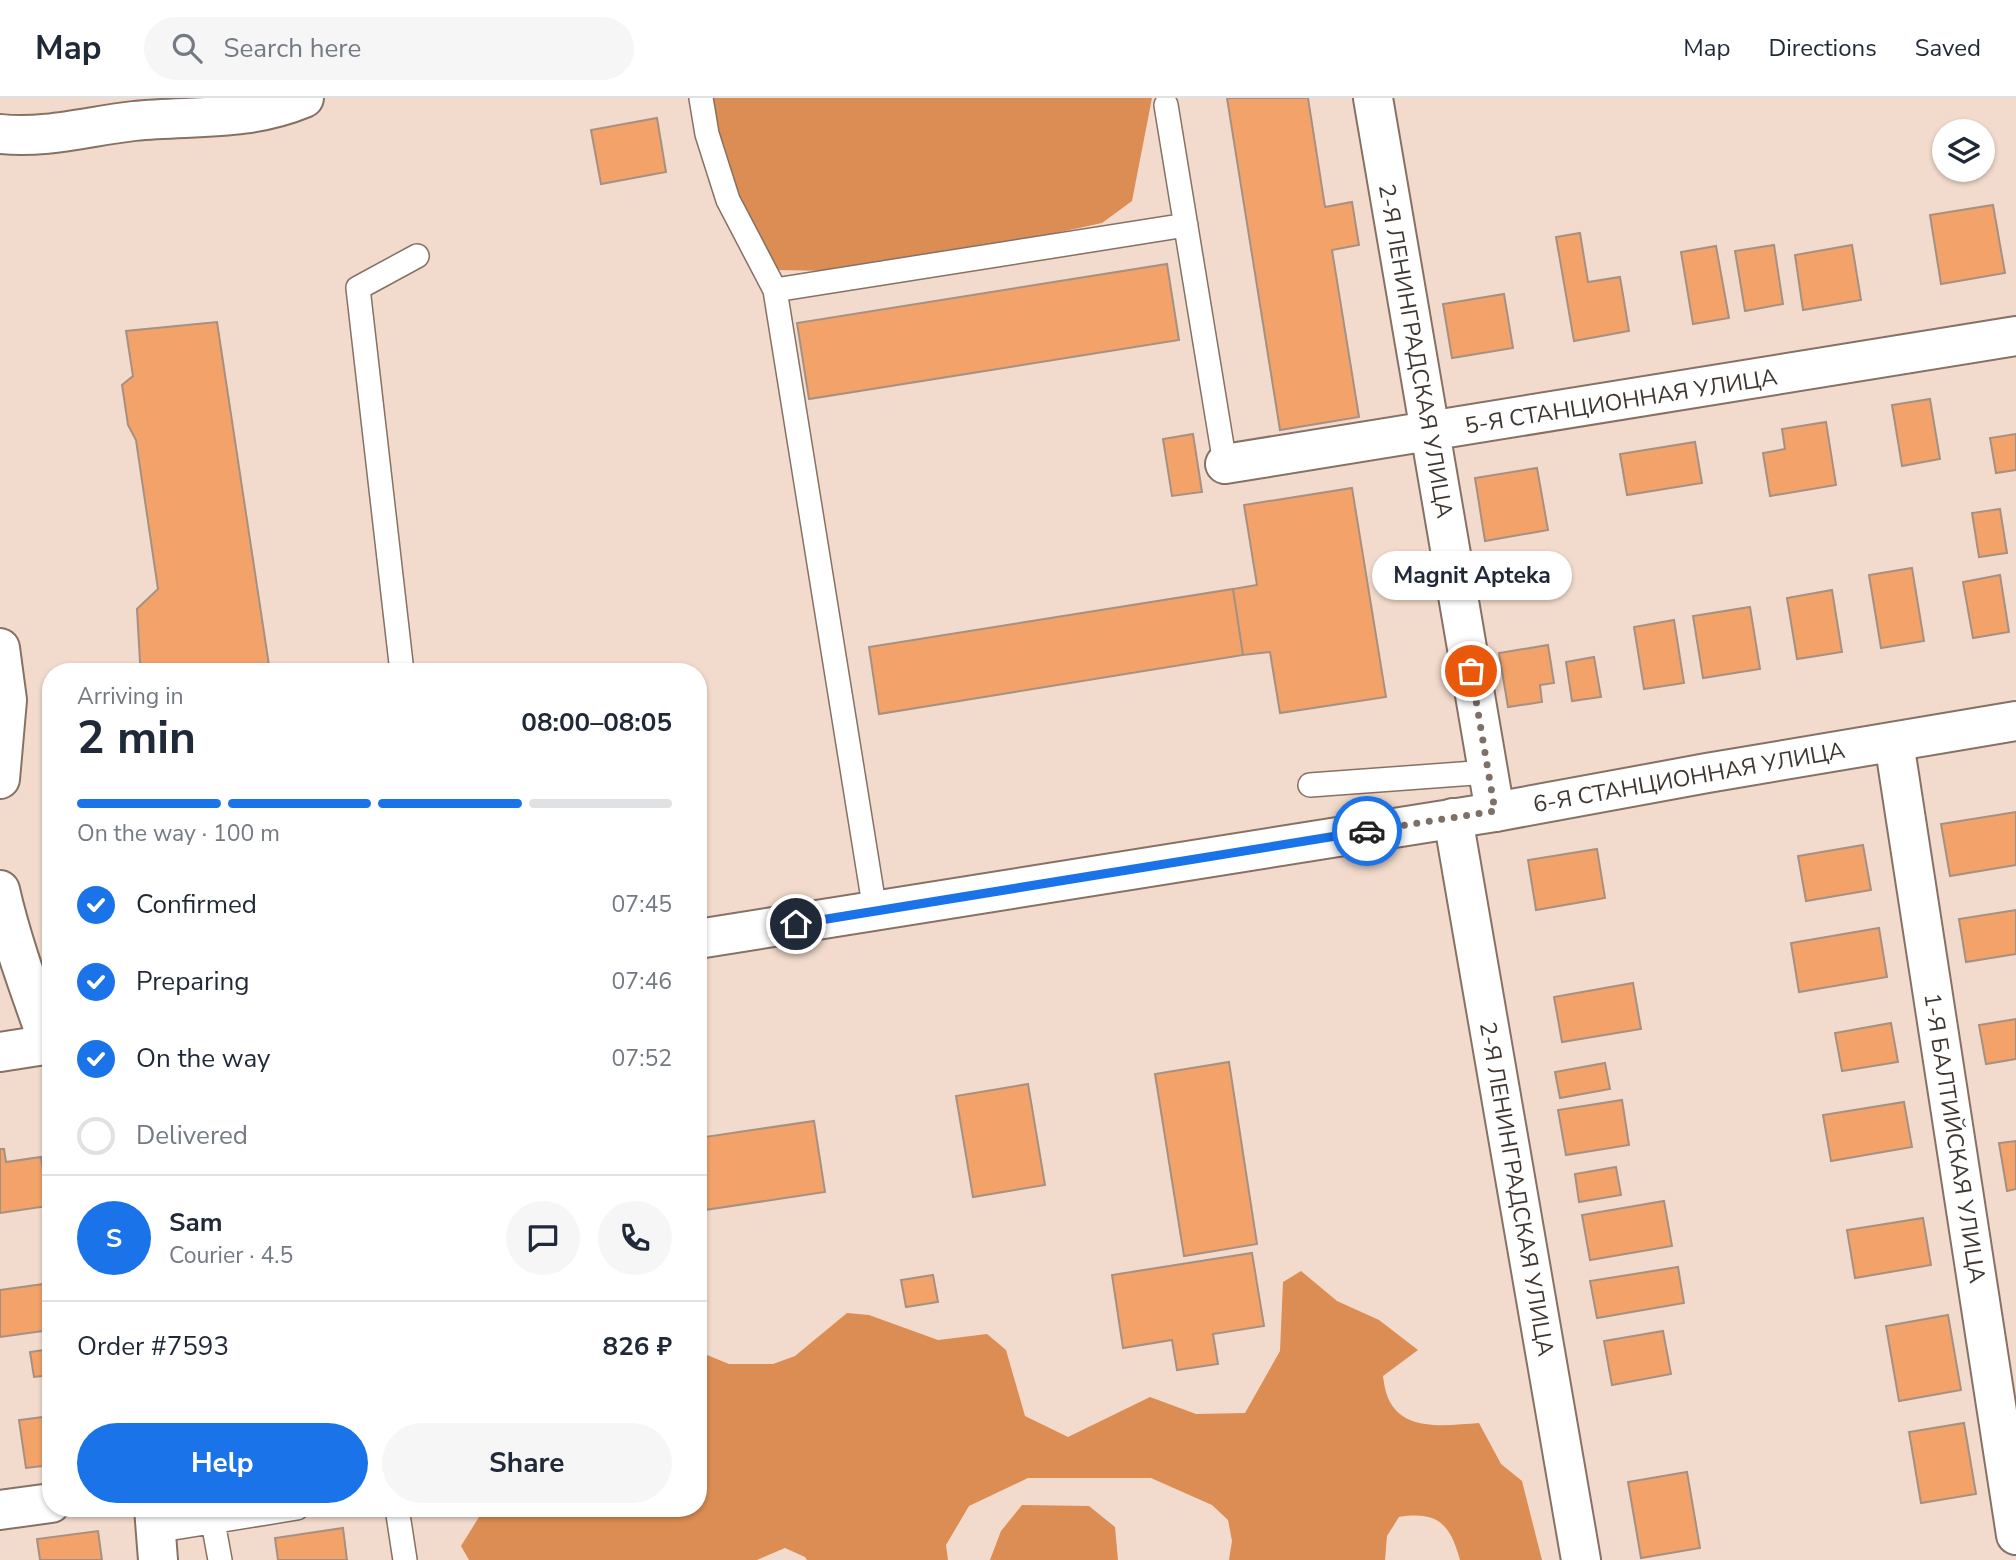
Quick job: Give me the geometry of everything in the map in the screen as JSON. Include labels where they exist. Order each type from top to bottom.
[{"type":"street","points":[[0,134],[24,136],[136,121],[225,118],[281,108],[304,98]]},
{"type":"street","name":"2-Я ЛЕНИНГРАДСКАЯ УЛИЦА","points":[[1373,98],[1495,811]]},
{"type":"street","name":"5-Я СТАНЦИОННАЯ УЛИЦА","points":[[1225,464],[1430,433],[2016,336]]},
{"type":"street","points":[[0,648],[7,701],[0,779]]},
{"type":"street","name":"6-Я СТАНЦИОННАЯ УЛИЦА","points":[[707,938],[1453,818],[2016,721]]},
{"type":"street","name":"1-Я БАЛТИЙСКАЯ УЛИЦА","points":[[1895,742],[2016,1535]]},
{"type":"street","name":"2-Я ЛЕНИНГРАДСКАЯ УЛИЦА","points":[[1453,818],[1581,1560]]},
{"type":"street","points":[[0,890],[8,926],[42,1022]]},
{"type":"street","points":[[0,1052],[42,1045]]},
{"type":"street","points":[[0,1510],[42,1504]]},
{"type":"lane","points":[[701,98],[707,134],[728,200],[775,290],[875,911]]},
{"type":"lane","points":[[1166,105],[1225,464]]},
{"type":"lane","points":[[775,290],[1186,225]]},
{"type":"lane","points":[[401,663],[358,288],[417,256]]},
{"type":"lane","points":[[1310,786],[1488,772]]},
{"type":"lane","points":[[155,1533],[243,1517]]},
{"type":"lane","points":[[398,1517],[405,1560]]},
{"type":"lane","points":[[213,1522],[220,1560]]},
{"type":"shaded area","points":[[708,98],[1152,98],[1132,201],[1102,223],[957,254],[834,271],[774,270],[734,198]]},
{"type":"shaded area","points":[[1301,1271],[1337,1301],[1379,1320],[1418,1350],[1383,1376],[1387,1395],[1395,1409],[1404,1417],[1427,1424],[1479,1423],[1501,1464],[1522,1481],[1542,1560],[1460,1560],[1452,1537],[1440,1522],[1423,1516],[1412,1516],[1399,1517],[1387,1536],[1385,1560],[1229,1560],[1232,1541],[1228,1520],[1212,1505],[1151,1478],[1028,1478],[969,1506],[946,1545],[948,1560],[807,1560],[785,1548],[757,1560],[469,1560],[461,1546],[479,1517],[707,1517],[707,1355],[729,1364],[773,1364],[795,1356],[847,1313],[869,1315],[938,1340],[987,1334],[1006,1350],[1025,1416],[1068,1437],[1150,1397],[1196,1414],[1245,1413],[1280,1351],[1283,1282]]},
{"type":"shaded area","points":[[1022,1505],[1089,1506],[1115,1527],[1118,1560],[990,1560],[1001,1531]]},
{"type":"building","points":[[1227,98],[1308,98],[1325,207],[1352,202],[1359,245],[1332,250],[1359,417],[1280,430]]},
{"type":"building","points":[[657,118],[666,172],[601,184],[591,130]]},
{"type":"building","points":[[1993,205],[2005,273],[1941,284],[1930,215]]},
{"type":"building","points":[[1580,233],[1588,282],[1620,277],[1629,331],[1574,341],[1556,237]]},
{"type":"building","points":[[1774,245],[1783,304],[1745,311],[1735,251]]},
{"type":"building","points":[[1852,245],[1861,300],[1803,310],[1795,255]]},
{"type":"building","points":[[1716,246],[1729,318],[1693,324],[1681,252]]},
{"type":"building","points":[[1167,264],[1179,340],[809,399],[797,323]]},
{"type":"building","points":[[1504,294],[1513,348],[1452,358],[1443,304]]},
{"type":"building","points":[[217,322],[269,663],[140,662],[137,609],[158,589],[136,440],[128,425],[122,385],[133,376],[126,331]]},
{"type":"building","points":[[1930,399],[1940,459],[1902,466],[1892,405]]},
{"type":"building","points":[[1826,422],[1836,485],[1770,496],[1763,453],[1785,449],[1782,429]]},
{"type":"building","points":[[1193,434],[1202,492],[1172,496],[1163,439]]},
{"type":"building","points":[[2016,434],[2016,470],[1996,473],[1990,438]]},
{"type":"building","points":[[1695,442],[1702,483],[1627,495],[1620,454]]},
{"type":"building","points":[[1537,468],[1548,530],[1485,541],[1475,478]]},
{"type":"building","points":[[1352,488],[1386,697],[1280,713],[1270,652],[1243,655],[1233,589],[1257,585],[1244,505]]},
{"type":"building","points":[[2000,509],[2007,553],[1979,557],[1972,513]]},
{"type":"building","points":[[1912,568],[1924,641],[1881,648],[1869,575]]},
{"type":"building","points":[[2000,575],[2009,632],[1973,638],[1963,582]]},
{"type":"building","points":[[1233,589],[1243,655],[879,714],[869,647]]},
{"type":"building","points":[[1832,590],[1842,652],[1797,659],[1787,598]]},
{"type":"building","points":[[1750,607],[1760,669],[1703,678],[1693,616]]},
{"type":"building","points":[[1674,620],[1684,683],[1644,689],[1634,627]]},
{"type":"building","points":[[1548,645],[1554,683],[1540,685],[1542,702],[1508,707],[1499,653]]},
{"type":"building","points":[[1594,657],[1601,697],[1572,701],[1566,662]]},
{"type":"building","points":[[2016,812],[2016,865],[1950,876],[1941,824]]},
{"type":"building","points":[[1863,845],[1871,890],[1806,901],[1798,856]]},
{"type":"building","points":[[1597,849],[1605,898],[1536,910],[1528,860]]},
{"type":"building","points":[[2016,910],[2016,954],[1966,962],[1959,919]]},
{"type":"building","points":[[1879,928],[1887,977],[1799,992],[1791,943]]},
{"type":"building","points":[[1633,983],[1641,1029],[1562,1042],[1554,997]]},
{"type":"building","points":[[2016,1019],[2016,1059],[1986,1064],[1979,1025]]},
{"type":"building","points":[[1891,1023],[1898,1062],[1842,1071],[1835,1033]]},
{"type":"building","points":[[1229,1062],[1257,1244],[1184,1256],[1155,1074]]},
{"type":"building","points":[[1605,1063],[1610,1089],[1560,1098],[1555,1072]]},
{"type":"building","points":[[1028,1084],[1045,1185],[973,1197],[956,1096]]},
{"type":"building","points":[[1622,1100],[1629,1145],[1566,1155],[1558,1110]]},
{"type":"building","points":[[1904,1102],[1912,1147],[1831,1161],[1823,1115]]},
{"type":"building","points":[[814,1121],[825,1192],[707,1210],[707,1137]]},
{"type":"building","points":[[2016,1141],[2016,1189],[2007,1191],[1999,1143]]},
{"type":"building","points":[[0,1149],[4,1149],[6,1162],[41,1157],[42,1207],[0,1213]]},
{"type":"building","points":[[1616,1167],[1621,1195],[1579,1202],[1575,1174]]},
{"type":"building","points":[[1664,1201],[1672,1246],[1590,1260],[1582,1215]]},
{"type":"building","points":[[1923,1218],[1931,1265],[1855,1278],[1847,1230]]},
{"type":"building","points":[[1252,1253],[1264,1326],[1213,1334],[1218,1364],[1177,1370],[1172,1340],[1123,1348],[1112,1275]]},
{"type":"building","points":[[1678,1267],[1684,1303],[1597,1318],[1590,1281]]},
{"type":"building","points":[[933,1275],[938,1302],[906,1307],[901,1280]]},
{"type":"building","points":[[42,1284],[42,1331],[0,1337],[0,1290]]},
{"type":"building","points":[[1948,1315],[1961,1390],[1899,1401],[1886,1326]]},
{"type":"building","points":[[1663,1331],[1671,1374],[1612,1385],[1604,1341]]},
{"type":"building","points":[[42,1350],[42,1376],[34,1377],[30,1352]]},
{"type":"building","points":[[42,1417],[42,1466],[26,1468],[19,1420]]},
{"type":"building","points":[[1964,1423],[1976,1494],[1921,1503],[1909,1432]]},
{"type":"building","points":[[1687,1472],[1700,1548],[1641,1558],[1628,1482]]},
{"type":"building","points":[[343,1528],[347,1560],[278,1560],[275,1538]]},
{"type":"building","points":[[98,1531],[102,1560],[40,1560],[37,1539]]},
{"type":"way so far","points":[[1367,831],[1495,811],[1471,671]]},
{"type":"place","name":"Magnit Apteka","points":[[1471,671]]},
{"type":"route","points":[[796,924],[1367,831]]}]
